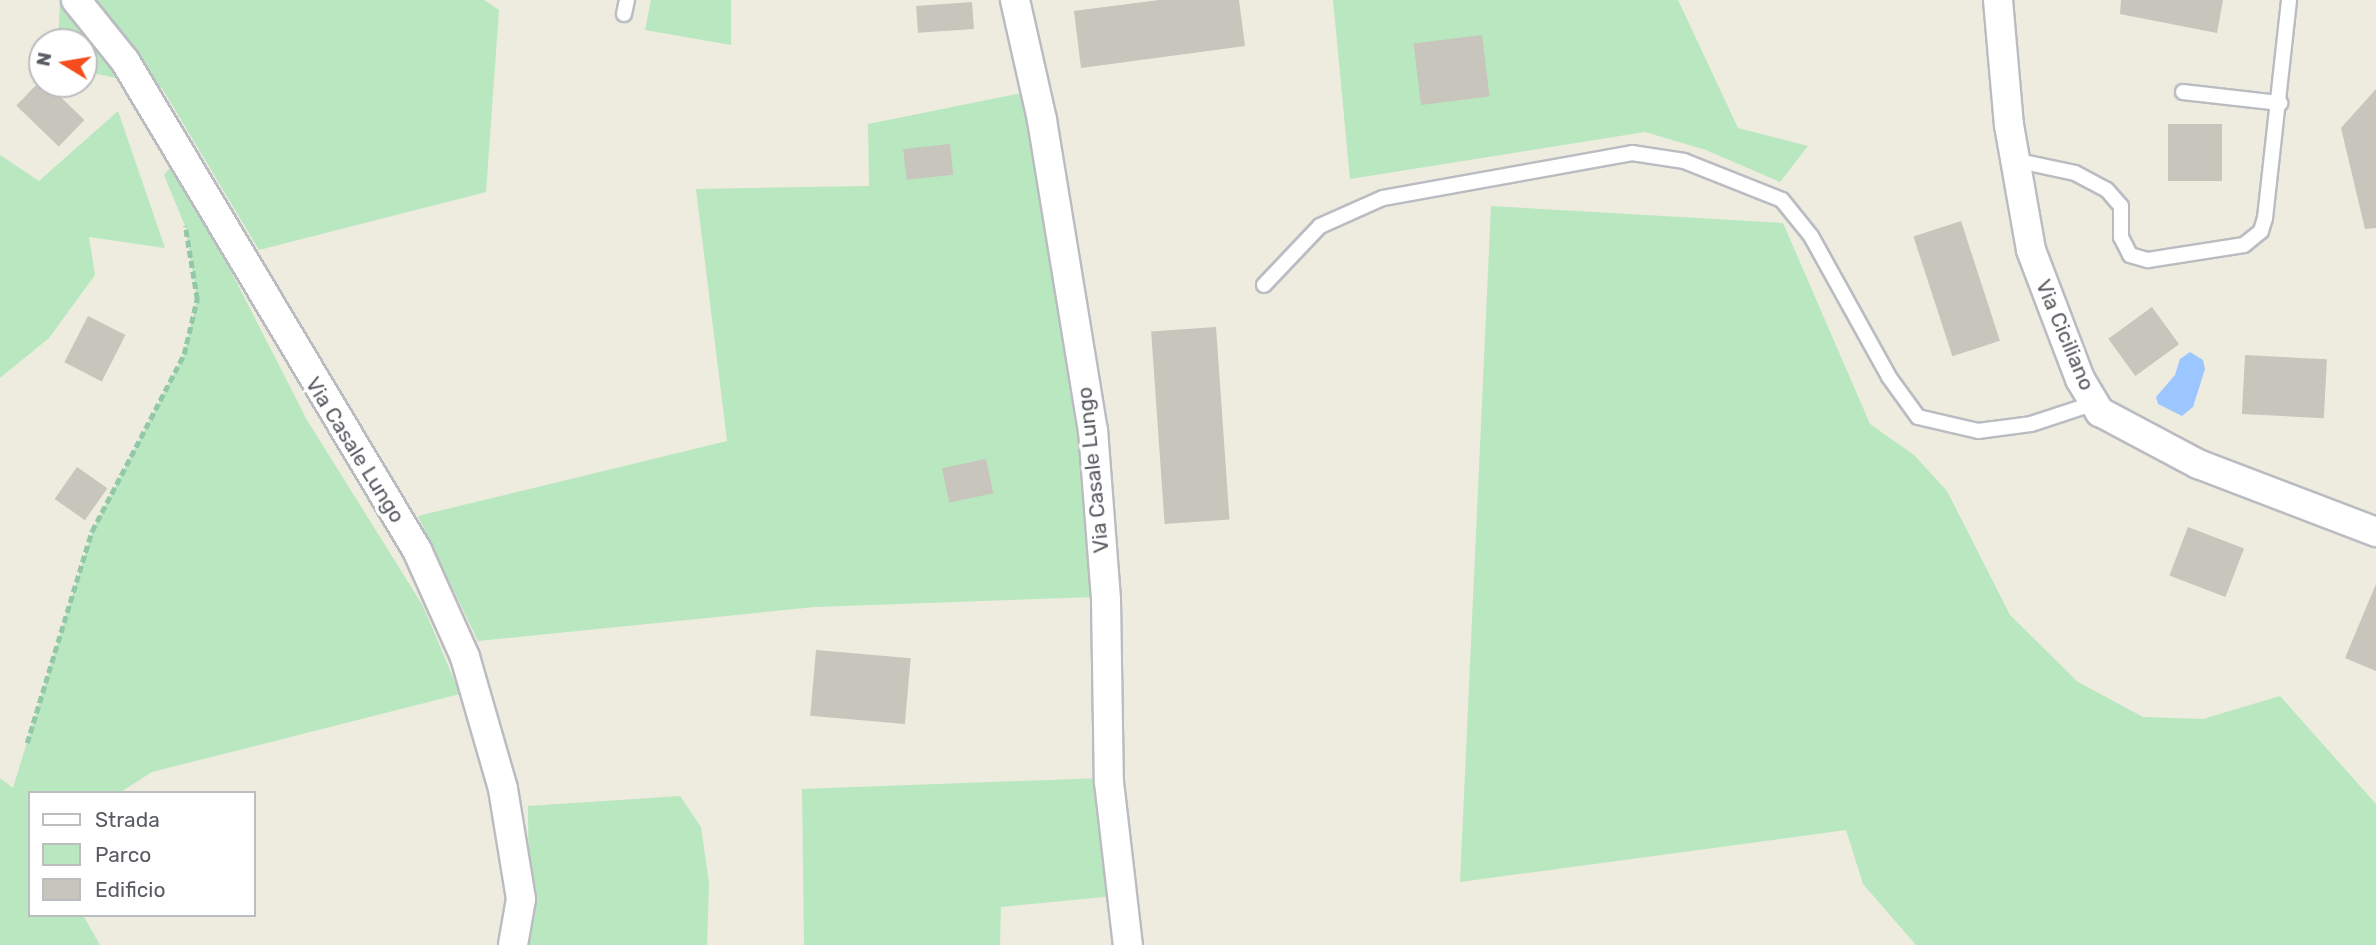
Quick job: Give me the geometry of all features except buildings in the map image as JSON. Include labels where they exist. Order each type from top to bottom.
[{"type":"street","name":"Via Casale Lungo","points":[[76,0],[125,61],[417,550],[465,657],[503,789],[520,899],[513,945]]},
{"type":"street","name":"Via Casale Lungo","points":[[1015,0],[1042,121],[1093,430],[1106,600],[1109,782],[1128,945]]},
{"type":"street","name":"Via Ciciliano","points":[[1998,0],[2014,160],[2031,250],[2080,379],[2095,404],[2123,428],[2161,447],[2376,532]]},
{"type":"lane","points":[[2014,160],[2075,173],[2108,190],[2121,205],[2121,237],[2130,256],[2148,260],[2244,245],[2261,231],[2265,218],[2290,0]]},
{"type":"lane","points":[[2183,92],[2280,103]]},
{"type":"lane","points":[[1264,285],[1320,226],[1382,198],[1632,153],[1684,160],[1782,200],[1811,236],[1889,377],[1918,417],[1978,431],[2031,424],[2095,404]]},
{"type":"path","points":[[27,743],[92,531],[184,354],[197,299],[179,213]]},
{"type":"green space","points":[[60,0],[484,0],[499,10],[486,192],[259,250],[162,88],[98,74],[98,28],[59,28]]},
{"type":"green space","points":[[651,0],[731,0],[731,45],[645,30]]},
{"type":"green space","points":[[1333,0],[1678,0],[1738,128],[1808,146],[1780,182],[1706,150],[1645,132],[1350,179]]},
{"type":"green space","points":[[1022,93],[1072,369],[1093,597],[815,607],[478,641],[418,516],[727,441],[696,189],[869,186],[868,124]]},
{"type":"green space","points":[[118,111],[165,248],[89,237],[95,275],[49,338],[0,378],[0,155],[39,181]]},
{"type":"green space","points":[[175,162],[307,420],[423,606],[460,694],[152,772],[122,791],[28,791],[28,917],[84,917],[100,945],[0,945],[0,778],[13,788],[92,531],[184,354],[197,299],[185,226],[164,175]]},
{"type":"green space","points":[[1491,206],[1783,223],[1870,424],[1914,455],[1947,491],[2010,615],[2078,682],[2143,717],[2203,719],[2280,696],[2376,804],[2376,945],[1916,945],[1863,884],[1846,830],[1460,882]]},
{"type":"green space","points":[[1102,778],[1114,896],[1001,907],[1000,945],[804,945],[802,789]]},
{"type":"green space","points":[[680,796],[701,827],[709,883],[707,945],[529,945],[528,806]]},
{"type":"water","points":[[2190,352],[2203,360],[2205,369],[2193,407],[2182,416],[2158,404],[2156,397],[2175,375],[2180,359]]}]
